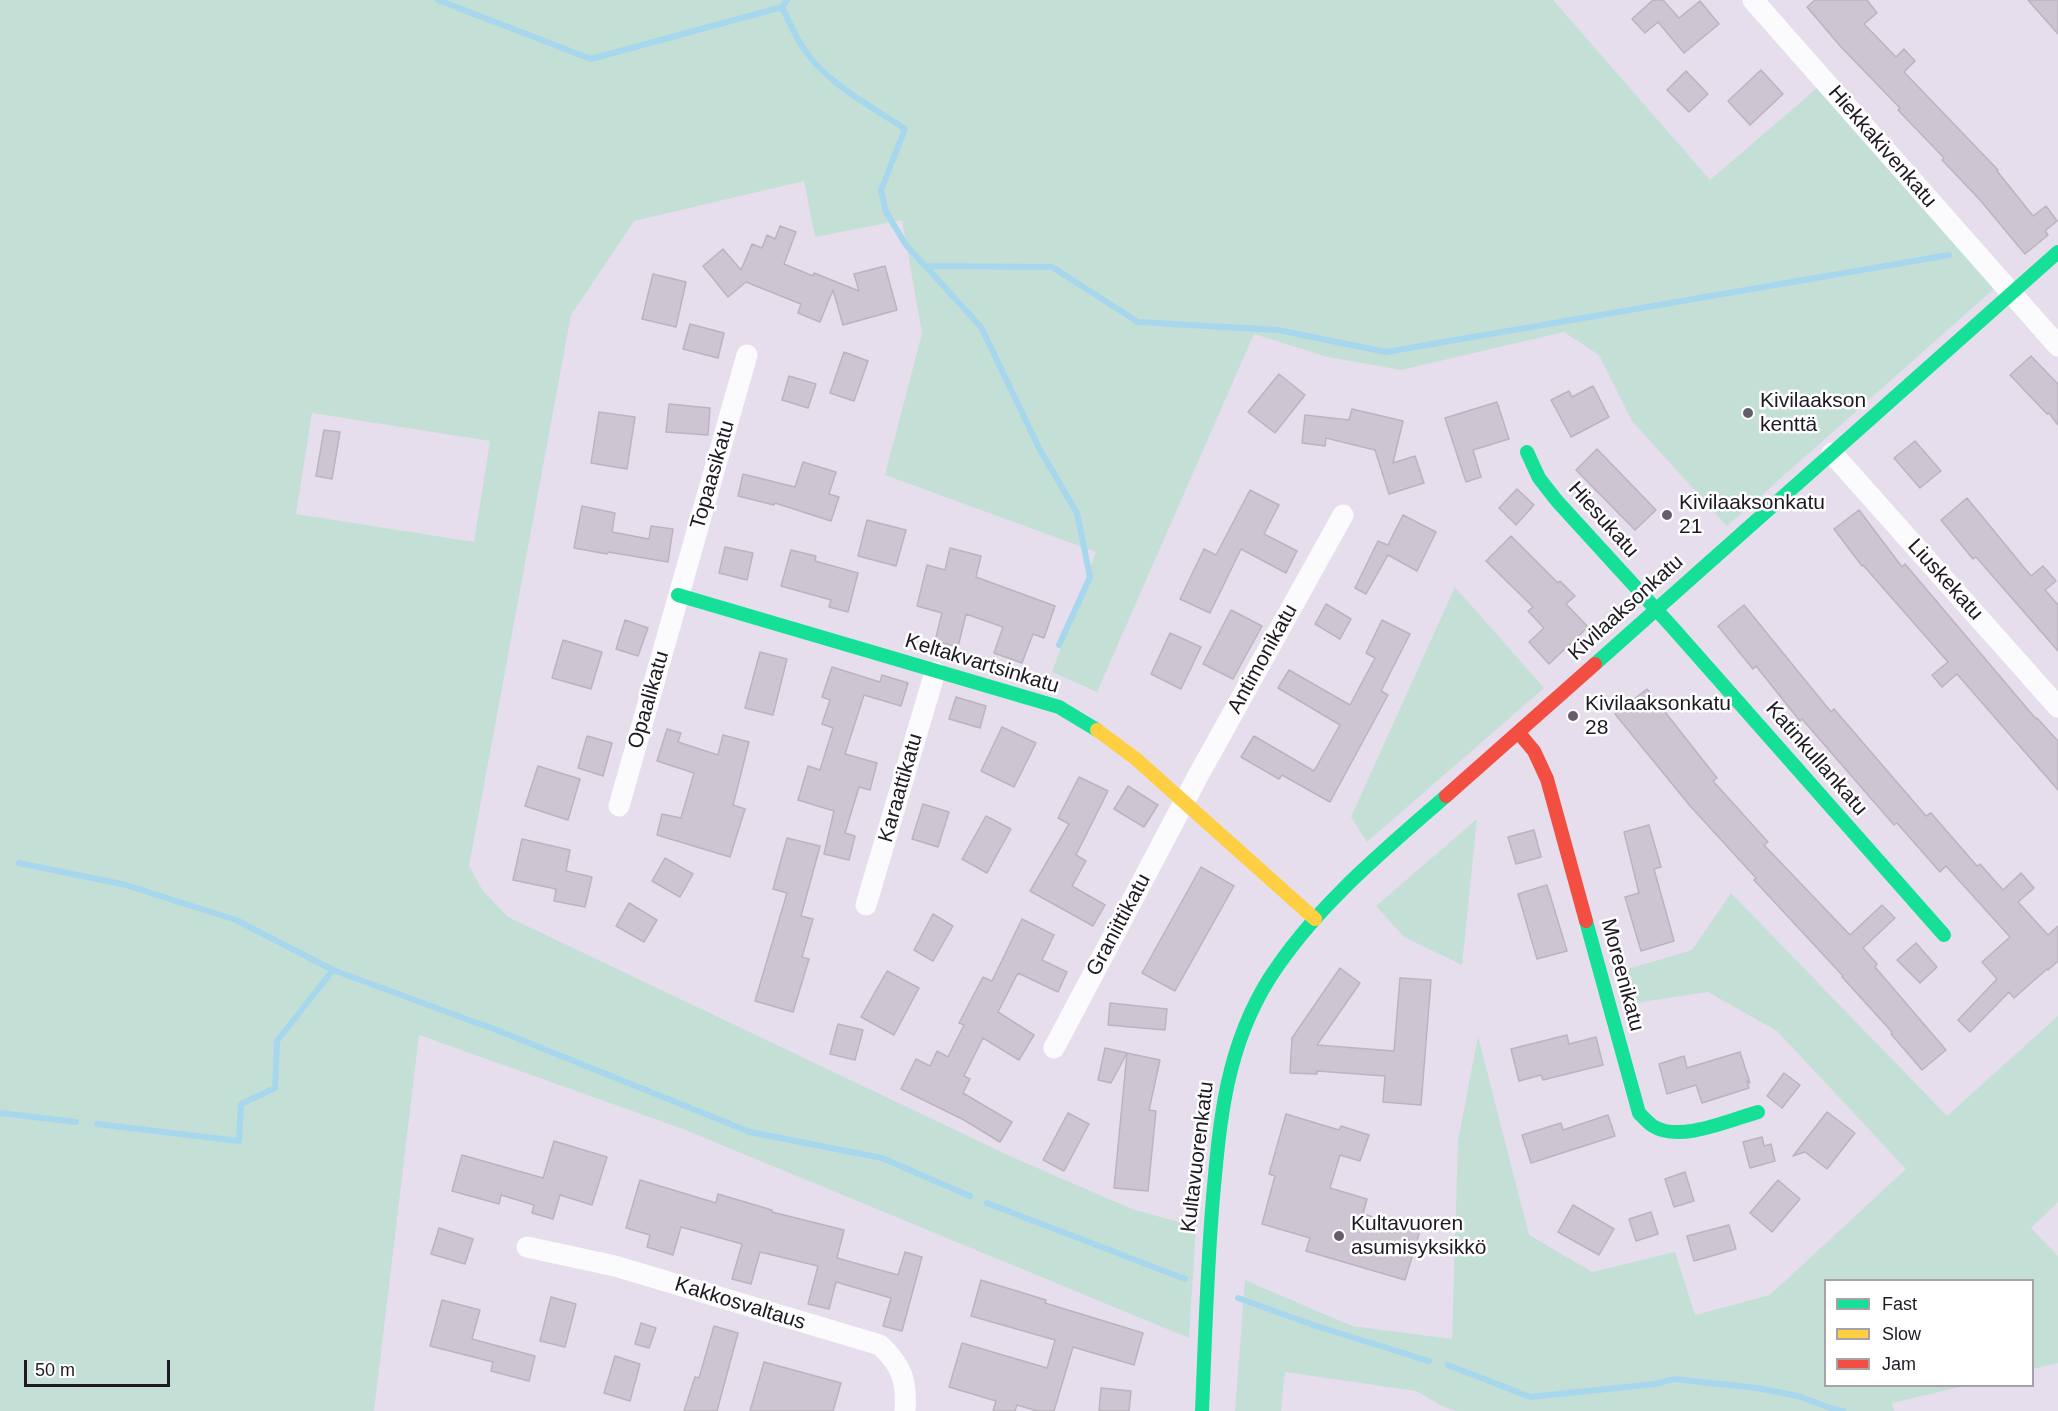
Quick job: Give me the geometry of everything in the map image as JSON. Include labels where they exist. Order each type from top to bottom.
[{"type":"street","name":"Hiekkakivenkatu","points":[[1753,0],[2058,346]]},
{"type":"street","name":"Kivilaaksonkatu","points":[[1518,732],[2058,252]]},
{"type":"street","name":"Topaasikatu","points":[[678,595],[747,355]]},
{"type":"street","name":"Hiesukatu","points":[[1527,452],[1539,478],[1557,501],[1656,610]]},
{"type":"street","name":"Liuskekatu","points":[[1833,453],[2058,707]]},
{"type":"street","name":"Antimonikatu","points":[[1184,803],[1343,515]]},
{"type":"street","name":"Keltakvartsinkatu","points":[[678,595],[1059,707],[1101,732],[1143,766],[1315,919]]},
{"type":"street","name":"Opaalikatu","points":[[619,806],[678,595]]},
{"type":"street","name":"Katinkullankatu","points":[[1656,610],[1944,935]]},
{"type":"street","name":"Karaattikatu","points":[[866,905],[935,672]]},
{"type":"street","name":"Kultavuorenkatu","points":[[1202,1411],[1208,1248],[1218,1141],[1226,1083],[1241,1037],[1259,997],[1291,948],[1360,872],[1518,732]]},
{"type":"street","name":"Moreenikatu","points":[[1518,732],[1534,751],[1547,779],[1639,1113],[1653,1126],[1668,1132],[1687,1132],[1758,1112]]},
{"type":"street","name":"Graniittikatu","points":[[1054,1048],[1184,803]]},
{"type":"street","name":"Kakkosvaltaus","points":[[527,1247],[615,1266],[879,1345],[895,1360],[904,1380],[905,1411]]},
{"type":"green space","points":[[0,0],[1553,0],[1710,180],[1817,88],[1997,286],[1727,526],[1632,421],[1599,355],[1564,332],[1401,370],[1328,357],[1254,334],[1097,692],[1052,672],[1096,552],[885,475],[922,333],[902,220],[815,237],[804,181],[634,221],[571,315],[469,866],[483,891],[508,917],[1012,1157],[1132,1209],[1196,1227],[1189,1338],[683,1129],[419,1035],[374,1411],[0,1411]],"holes":[[[312,413],[490,441],[474,542],[296,514]]]},
{"type":"green space","points":[[1455,587],[1544,688],[1367,842],[1351,817]]},
{"type":"green space","points":[[1477,819],[1462,965],[1404,937],[1376,906]]},
{"type":"green space","points":[[1731,893],[1947,1116],[2058,1016],[2058,1202],[2031,1228],[2058,1256],[2058,1363],[2034,1369],[2034,1279],[1824,1279],[1824,1387],[1960,1387],[1892,1403],[1894,1411],[1457,1411],[1444,1407],[1416,1391],[1285,1372],[1281,1411],[1235,1411],[1245,1280],[1352,1326],[1452,1339],[1458,1141],[1478,1036],[1529,1235],[1592,1272],[1675,1252],[1695,1315],[1770,1295],[1906,1169],[1777,1031],[1708,992],[1628,1004],[1621,971],[1692,950]]},
{"type":"building","points":[[1653,0],[1663,0],[1679,18],[1700,1],[1719,24],[1684,53],[1658,22],[1645,33],[1632,19]]},
{"type":"building","points":[[1815,0],[1867,0],[1877,13],[1864,24],[1896,57],[1904,49],[1915,61],[1904,72],[1998,170],[2033,216],[2046,206],[2057,221],[2045,231],[2048,235],[2025,254],[1980,200],[1942,160],[1944,158],[1898,110],[1900,108],[1841,47],[1807,7]]},
{"type":"building","points":[[2028,0],[2058,0],[2058,34]]},
{"type":"building","points":[[1761,70],[1783,94],[1750,125],[1728,101]]},
{"type":"building","points":[[1686,71],[1708,94],[1689,112],[1667,90]]},
{"type":"building","points":[[780,226],[796,232],[784,264],[813,276],[814,273],[859,291],[854,274],[885,266],[897,310],[843,325],[833,290],[820,322],[798,313],[801,304],[746,282],[728,297],[703,266],[723,249],[741,270],[752,244],[762,248],[767,235],[775,239]]},
{"type":"building","points":[[653,274],[686,282],[676,327],[642,319]]},
{"type":"building","points":[[690,324],[724,333],[718,358],[683,349]]},
{"type":"building","points":[[844,352],[868,361],[854,401],[830,393]]},
{"type":"building","points":[[2031,356],[2058,384],[2058,425],[2049,413],[2047,414],[2010,375]]},
{"type":"building","points":[[1279,374],[1305,395],[1275,433],[1248,412]]},
{"type":"building","points":[[789,376],[816,384],[808,408],[782,400]]},
{"type":"building","points":[[1593,386],[1609,417],[1571,437],[1551,400],[1569,391],[1572,397]]},
{"type":"building","points":[[1497,402],[1509,439],[1473,450],[1481,477],[1466,482],[1445,418]]},
{"type":"building","points":[[669,404],[710,408],[708,435],[666,432]]},
{"type":"building","points":[[1352,409],[1403,421],[1393,463],[1415,456],[1424,483],[1389,494],[1375,450],[1326,438],[1325,446],[1302,443],[1305,415],[1349,420]]},
{"type":"building","points":[[599,412],[635,417],[627,469],[591,463]]},
{"type":"building","points":[[324,430],[340,432],[332,479],[316,476]]},
{"type":"building","points":[[1915,441],[1941,471],[1920,488],[1894,458]]},
{"type":"building","points":[[1597,449],[1656,510],[1635,530],[1576,470]]},
{"type":"building","points":[[803,462],[836,472],[829,494],[839,497],[831,521],[775,503],[774,505],[738,496],[743,474],[795,487]]},
{"type":"building","points":[[1517,489],[1534,505],[1516,525],[1499,508]]},
{"type":"building","points":[[1250,490],[1279,505],[1264,534],[1297,551],[1286,573],[1241,549],[1210,613],[1180,599],[1204,549],[1216,555]]},
{"type":"building","points":[[1967,498],[2031,576],[2043,566],[2056,581],[2045,590],[2058,605],[2058,651],[1976,557],[1973,559],[1941,520]]},
{"type":"building","points":[[582,506],[615,513],[612,532],[649,539],[651,526],[673,529],[668,562],[574,548]]},
{"type":"building","points":[[1859,510],[1902,567],[1905,564],[2036,719],[2058,741],[2058,790],[1957,674],[1942,687],[1932,675],[1948,662],[1862,566],[1834,529]]},
{"type":"building","points":[[1403,515],[1436,532],[1417,571],[1388,555],[1366,594],[1355,588],[1378,541],[1388,545]]},
{"type":"building","points":[[867,520],[906,530],[896,566],[858,556]]},
{"type":"building","points":[[1511,536],[1558,583],[1560,581],[1575,596],[1566,604],[1588,627],[1549,664],[1529,642],[1544,628],[1528,611],[1533,607],[1486,561]]},
{"type":"building","points":[[725,547],[753,553],[747,580],[719,573]]},
{"type":"building","points":[[950,548],[981,556],[976,577],[1055,606],[1044,638],[1033,634],[1022,663],[994,653],[1003,627],[966,614],[958,647],[935,641],[942,613],[917,606],[927,565],[945,570]]},
{"type":"building","points":[[791,550],[816,556],[815,561],[858,573],[848,612],[829,607],[831,600],[781,586]]},
{"type":"building","points":[[1326,604],[1351,619],[1340,639],[1315,624]]},
{"type":"building","points":[[1744,605],[1831,712],[1834,709],[1926,816],[1931,813],[1977,866],[1980,864],[2003,890],[2021,873],[2034,888],[2018,902],[2048,935],[2058,926],[2058,961],[2014,998],[2009,992],[1970,1032],[1958,1020],[1997,979],[1982,962],[2010,937],[1946,866],[1940,872],[1897,823],[1894,825],[1802,719],[1800,721],[1756,666],[1753,669],[1718,626]]},
{"type":"building","points":[[1231,610],[1262,626],[1233,679],[1203,664]]},
{"type":"building","points":[[625,620],[648,628],[638,656],[616,649]]},
{"type":"building","points":[[1382,620],[1410,634],[1381,691],[1388,695],[1330,802],[1282,775],[1279,779],[1241,757],[1254,736],[1314,771],[1340,725],[1278,688],[1289,670],[1350,705],[1375,658],[1366,653]]},
{"type":"building","points":[[1170,633],[1201,647],[1181,689],[1151,674]]},
{"type":"building","points":[[563,640],[602,652],[591,689],[552,678]]},
{"type":"building","points":[[760,652],[787,659],[773,715],[745,708]]},
{"type":"building","points":[[832,667],[880,682],[882,675],[908,683],[901,706],[864,695],[845,754],[877,763],[870,790],[859,787],[845,833],[855,836],[849,860],[824,854],[834,811],[798,800],[808,766],[820,770],[833,728],[822,724],[830,700],[822,697]]},
{"type":"building","points":[[1647,689],[1717,778],[1713,781],[1768,842],[1764,845],[1850,935],[1882,905],[1895,918],[1863,948],[1877,964],[1875,967],[1946,1050],[1922,1070],[1843,976],[1754,880],[1756,878],[1691,807],[1615,714]]},
{"type":"building","points":[[956,697],[986,706],[980,728],[949,719]]},
{"type":"building","points":[[1002,727],[1036,743],[1014,787],[981,771]]},
{"type":"building","points":[[667,729],[681,733],[678,742],[718,755],[723,735],[749,742],[733,805],[745,809],[730,857],[657,835],[662,814],[681,818],[694,773],[657,761]]},
{"type":"building","points":[[587,736],[612,743],[603,776],[578,768]]},
{"type":"building","points":[[538,766],[580,779],[568,820],[525,806]]},
{"type":"building","points":[[1079,777],[1108,791],[1076,855],[1086,861],[1072,886],[1105,905],[1093,926],[1030,891],[1069,824],[1058,818]]},
{"type":"building","points":[[1128,786],[1158,805],[1144,827],[1114,809]]},
{"type":"building","points":[[923,804],[949,812],[938,847],[912,839]]},
{"type":"building","points":[[986,816],[1011,829],[987,873],[962,859]]},
{"type":"building","points":[[1649,825],[1661,867],[1654,869],[1674,941],[1641,951],[1625,897],[1639,893],[1624,832]]},
{"type":"building","points":[[1534,830],[1541,857],[1516,864],[1508,837]]},
{"type":"building","points":[[787,838],[820,846],[801,916],[813,919],[802,957],[809,959],[793,1012],[755,1001],[787,893],[773,889]]},
{"type":"building","points":[[522,839],[570,850],[566,871],[592,877],[585,907],[554,901],[556,889],[513,880]]},
{"type":"building","points":[[665,858],[693,874],[680,897],[652,881]]},
{"type":"building","points":[[1201,867],[1234,886],[1175,991],[1142,973]]},
{"type":"building","points":[[1547,885],[1567,951],[1537,959],[1518,894]]},
{"type":"building","points":[[629,903],[657,920],[644,942],[616,926]]},
{"type":"building","points":[[933,914],[953,926],[933,961],[914,950]]},
{"type":"building","points":[[1022,919],[1054,935],[1042,960],[1067,972],[1058,992],[1018,973],[998,1012],[1034,1035],[1019,1060],[983,1038],[964,1076],[970,1079],[963,1093],[1012,1122],[1000,1142],[964,1120],[901,1089],[916,1059],[930,1066],[937,1051],[948,1057],[964,1025],[959,1023],[983,977],[992,981]]},
{"type":"building","points":[[1916,943],[1937,967],[1920,983],[1897,960]]},
{"type":"building","points":[[1340,968],[1360,983],[1317,1045],[1394,1051],[1400,978],[1431,980],[1421,1105],[1383,1102],[1385,1076],[1317,1071],[1317,1074],[1290,1073],[1292,1038]]},
{"type":"building","points":[[887,971],[919,988],[894,1035],[861,1017]]},
{"type":"building","points":[[1110,1003],[1167,1009],[1165,1030],[1108,1025]]},
{"type":"building","points":[[838,1024],[863,1030],[855,1060],[830,1054]]},
{"type":"building","points":[[1567,1035],[1569,1044],[1596,1037],[1603,1065],[1543,1080],[1541,1075],[1519,1081],[1511,1049]]},
{"type":"building","points":[[1105,1048],[1127,1053],[1111,1083],[1098,1080]]},
{"type":"building","points":[[1740,1052],[1750,1083],[1747,1081],[1749,1088],[1702,1103],[1696,1085],[1667,1094],[1659,1064],[1684,1056],[1687,1068]]},
{"type":"building","points":[[1127,1053],[1160,1060],[1149,1110],[1156,1111],[1148,1191],[1114,1188]]},
{"type":"building","points":[[1784,1073],[1800,1085],[1782,1108],[1767,1096]]},
{"type":"building","points":[[1827,1112],[1855,1133],[1827,1169],[1805,1152],[1793,1156]]},
{"type":"building","points":[[1068,1113],[1089,1124],[1064,1171],[1043,1160]]},
{"type":"building","points":[[1286,1114],[1339,1130],[1341,1126],[1369,1135],[1360,1161],[1340,1155],[1330,1188],[1367,1199],[1363,1214],[1420,1231],[1405,1280],[1306,1251],[1310,1238],[1262,1224],[1275,1176],[1269,1174]]},
{"type":"building","points":[[1608,1115],[1615,1136],[1531,1163],[1522,1135],[1561,1123],[1563,1130]]},
{"type":"building","points":[[1762,1137],[1764,1146],[1771,1144],[1775,1161],[1750,1168],[1743,1142]]},
{"type":"building","points":[[554,1141],[607,1157],[592,1205],[560,1195],[553,1219],[532,1213],[534,1205],[501,1195],[499,1204],[452,1191],[462,1155],[543,1178]]},
{"type":"building","points":[[1685,1172],[1694,1201],[1674,1207],[1665,1179]]},
{"type":"building","points":[[640,1180],[716,1203],[718,1194],[772,1210],[772,1212],[844,1230],[837,1258],[898,1275],[905,1252],[922,1257],[902,1331],[883,1326],[891,1298],[836,1282],[829,1309],[808,1304],[818,1266],[760,1252],[751,1284],[732,1279],[742,1244],[681,1227],[673,1255],[647,1247],[650,1235],[626,1228]]},
{"type":"building","points":[[1778,1180],[1800,1199],[1772,1232],[1750,1213]]},
{"type":"building","points":[[1573,1205],[1614,1229],[1599,1255],[1558,1232]]},
{"type":"building","points":[[1651,1212],[1658,1234],[1636,1241],[1629,1219]]},
{"type":"building","points":[[1729,1225],[1736,1249],[1694,1261],[1687,1236]]},
{"type":"building","points":[[439,1228],[473,1239],[465,1264],[431,1254]]},
{"type":"building","points":[[981,1280],[1046,1300],[1045,1303],[1143,1333],[1134,1365],[1073,1347],[1054,1411],[1037,1411],[1017,1405],[1015,1411],[993,1411],[996,1401],[949,1387],[962,1343],[1047,1368],[1055,1340],[971,1316]]},
{"type":"building","points":[[551,1297],[576,1304],[565,1347],[540,1341]]},
{"type":"building","points":[[442,1300],[480,1310],[472,1339],[535,1356],[529,1381],[491,1371],[493,1362],[430,1346]]},
{"type":"building","points":[[641,1323],[656,1328],[649,1348],[635,1344]]},
{"type":"building","points":[[714,1326],[738,1333],[717,1411],[684,1411],[695,1377],[699,1378]]},
{"type":"building","points":[[615,1356],[640,1364],[630,1401],[604,1393]]},
{"type":"building","points":[[764,1362],[841,1383],[833,1411],[750,1411]]},
{"type":"building","points":[[1101,1388],[1131,1391],[1129,1411],[1099,1411]]},
{"type":"waterway","points":[[438,0],[591,59],[782,7],[787,0]]},
{"type":"waterway","points":[[782,7],[801,44],[818,67],[854,96],[905,129],[881,190],[886,212],[906,245],[981,327],[1040,450],[1077,513],[1090,577],[1059,645]]},
{"type":"waterway","points":[[925,266],[1052,267],[1138,322],[1278,330],[1386,352],[1949,255]]},
{"type":"waterway","points":[[19,863],[126,885],[236,920],[333,970],[499,1031],[750,1132],[882,1158],[970,1196]]},
{"type":"waterway","points":[[97,1124],[239,1141],[241,1104],[275,1088],[277,1041],[333,970]]},
{"type":"waterway","points":[[0,1113],[76,1122]]},
{"type":"waterway","points":[[987,1203],[1185,1279]]},
{"type":"waterway","points":[[1238,1298],[1316,1326],[1429,1361]]},
{"type":"waterway","points":[[1448,1365],[1530,1397],[1655,1384],[1674,1379],[1757,1388],[1798,1396],[1843,1411]]},
{"type":"traffic: fast","points":[[1595,664],[2058,252]]},
{"type":"traffic: fast","points":[[1527,452],[1539,478],[1557,501],[1673,628],[1944,935]]},
{"type":"traffic: fast","points":[[678,595],[1059,707],[1097,730]]},
{"type":"traffic: fast","points":[[1202,1411],[1209,1250],[1222,1112],[1234,1058],[1243,1031],[1269,979],[1307,928],[1351,882],[1446,796]]},
{"type":"traffic: fast","points":[[1586,921],[1639,1113],[1647,1122],[1664,1131],[1690,1131],[1758,1112]]},
{"type":"traffic: slow","points":[[1097,730],[1136,759],[1315,919]]},
{"type":"traffic: jam","points":[[1446,796],[1595,664]]},
{"type":"traffic: jam","points":[[1518,732],[1534,751],[1547,779],[1586,921]]},
{"type":"place","name":"Kivilaakson kenttä","points":[[1748,413]]},
{"type":"place","name":"Kivilaaksonkatu 21","points":[[1667,515]]},
{"type":"place","name":"Kivilaaksonkatu 28","points":[[1573,716]]},
{"type":"place","name":"Kultavuoren asumisyksikkö","points":[[1339,1236]]}]
